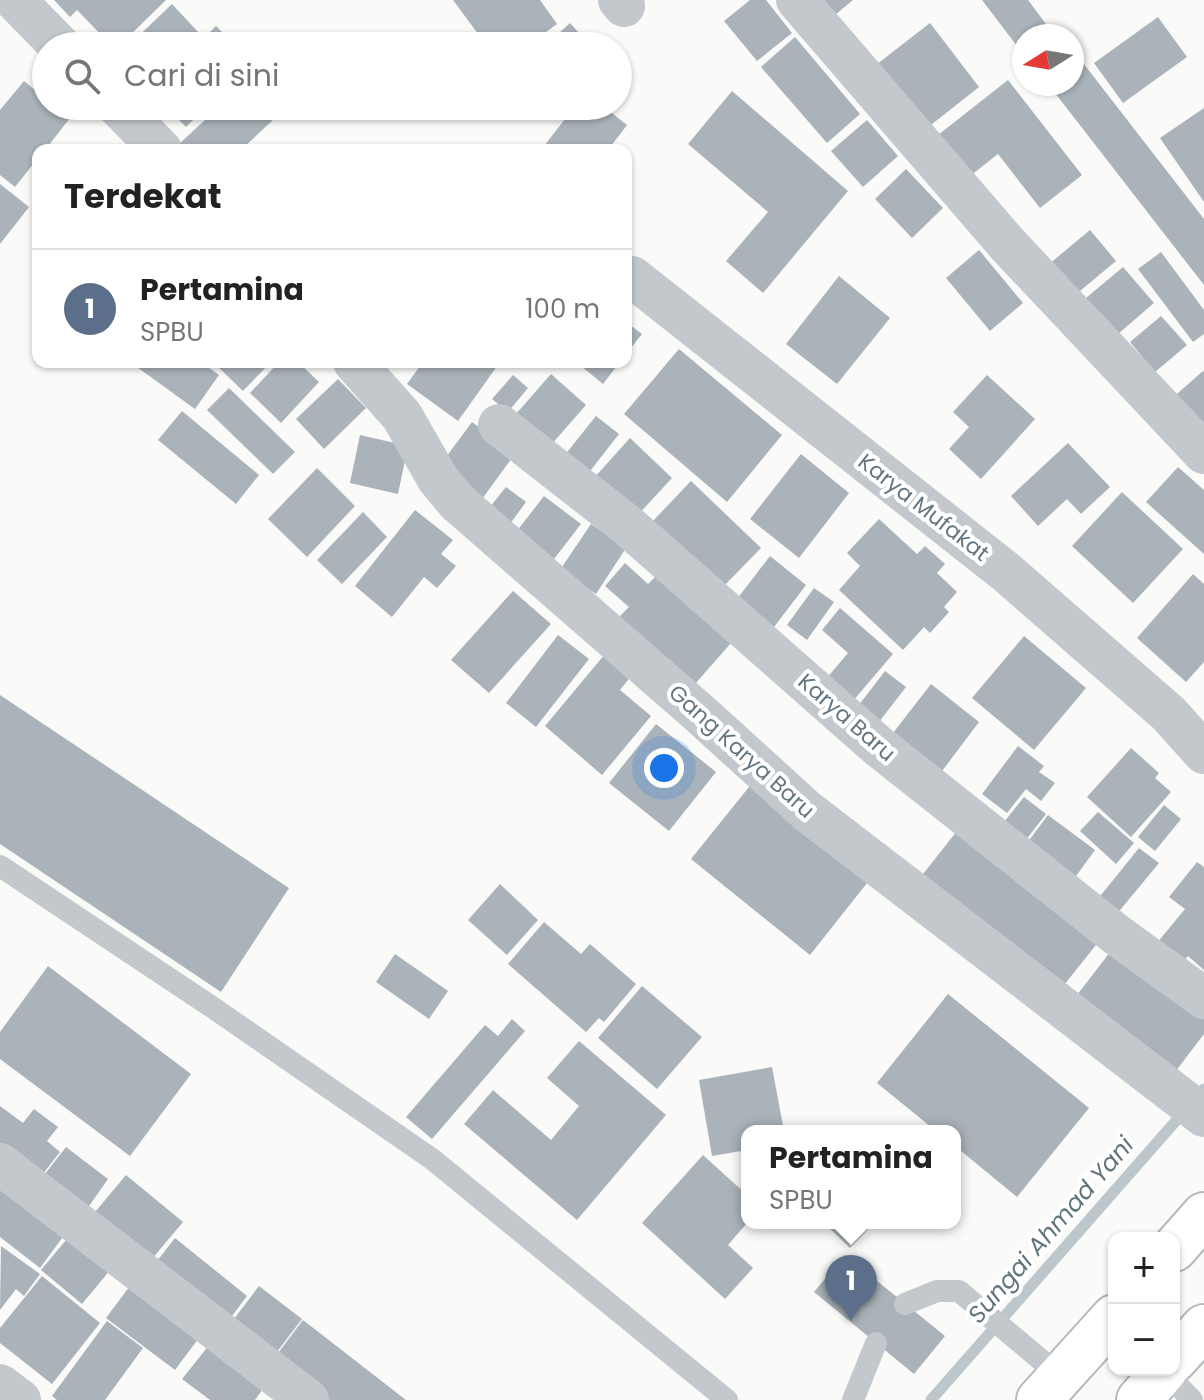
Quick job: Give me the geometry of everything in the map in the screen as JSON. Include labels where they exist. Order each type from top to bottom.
[{"type":"highway","points":[[1180,1242],[1204,1215]]},
{"type":"highway","points":[[1050,1388],[1108,1324]]},
{"type":"highway","points":[[1139,1400],[1177,1380],[1204,1327]]},
{"type":"street","points":[[15,0],[46,32]]},
{"type":"street","points":[[797,0],[1008,245],[1204,453]]},
{"type":"street","points":[[132,120],[155,144]]},
{"type":"street","name":"Karya Mufakat","points":[[632,277],[1006,572],[1169,714],[1204,753]]},
{"type":"street","name":"Gang Karya Baru","points":[[359,368],[402,416],[438,479],[457,502],[687,701],[807,811],[1193,1107]]},
{"type":"street","name":"Karya Baru","points":[[499,425],[627,525],[878,746],[1117,935],[1204,998]]},
{"type":"street","points":[[0,1164],[308,1400]]},
{"type":"street","points":[[0,1385],[20,1400]]},
{"type":"lane","points":[[0,866],[432,1159],[727,1400]]},
{"type":"lane","points":[[905,1304],[937,1291],[959,1291],[1008,1330],[1050,1388]]},
{"type":"lane","points":[[853,1400],[876,1343]]},
{"type":"building","points":[[54,0],[166,0],[133,32],[98,32],[77,10],[70,17]]},
{"type":"building","points":[[453,0],[540,0],[557,24],[546,32],[477,32]]},
{"type":"building","points":[[750,0],[766,0],[792,33],[757,61],[724,21]]},
{"type":"building","points":[[815,0],[853,0],[830,19]]},
{"type":"building","points":[[982,0],[1028,0],[1046,24],[1012,24],[1012,39]]},
{"type":"building","points":[[172,4],[198,32],[143,32]]},
{"type":"building","points":[[1158,17],[1187,57],[1123,103],[1094,63]]},
{"type":"building","points":[[570,23],[578,32],[560,32]]},
{"type":"building","points":[[930,23],[979,87],[922,132],[872,68]]},
{"type":"building","points":[[795,37],[860,114],[827,143],[761,67]]},
{"type":"building","points":[[1084,64],[1204,219],[1204,285],[1057,96],[1084,96]]},
{"type":"building","points":[[1008,80],[1012,85],[1012,96],[1020,96],[1082,175],[1040,208],[998,154],[965,180],[933,139]]},
{"type":"building","points":[[24,81],[32,88],[32,120],[68,120],[50,144],[32,144],[32,166],[15,187],[0,175],[0,110]]},
{"type":"building","points":[[732,91],[848,191],[763,293],[726,261],[768,212],[688,144]]},
{"type":"building","points":[[1204,108],[1204,202],[1160,138]]},
{"type":"building","points":[[179,120],[193,120],[186,127]]},
{"type":"building","points":[[205,120],[273,120],[247,144],[179,144]]},
{"type":"building","points":[[564,120],[621,120],[627,125],[613,144],[546,144]]},
{"type":"building","points":[[867,120],[898,156],[863,187],[831,151]]},
{"type":"building","points":[[906,169],[943,208],[912,238],[875,199]]},
{"type":"building","points":[[0,184],[29,207],[0,244]]},
{"type":"building","points":[[1090,230],[1116,261],[1074,296],[1048,265]]},
{"type":"building","points":[[979,250],[1023,303],[990,331],[946,278]]},
{"type":"building","points":[[1161,252],[1204,310],[1204,334],[1193,342],[1138,269]]},
{"type":"building","points":[[1123,267],[1154,303],[1111,340],[1080,303]]},
{"type":"building","points":[[839,276],[890,318],[837,384],[786,344]]},
{"type":"building","points":[[1161,316],[1187,345],[1155,372],[1130,342]]},
{"type":"building","points":[[632,326],[642,334],[632,346]]},
{"type":"building","points":[[679,349],[782,435],[727,502],[624,414]]},
{"type":"building","points":[[138,368],[209,368],[219,375],[195,409]]},
{"type":"building","points":[[219,368],[265,368],[243,391]]},
{"type":"building","points":[[273,368],[304,368],[319,382],[281,423],[250,393]]},
{"type":"building","points":[[419,368],[496,368],[458,421],[407,384]]},
{"type":"building","points":[[583,368],[615,368],[603,384]]},
{"type":"building","points":[[1204,372],[1204,439],[1170,400]]},
{"type":"building","points":[[551,374],[586,405],[551,445],[516,414]]},
{"type":"building","points":[[513,375],[528,388],[508,412],[492,399]]},
{"type":"building","points":[[987,375],[1035,419],[981,479],[949,449],[969,427],[953,412]]},
{"type":"building","points":[[338,379],[366,408],[324,449],[296,419]]},
{"type":"building","points":[[229,388],[295,452],[273,474],[207,410]]},
{"type":"building","points":[[182,411],[259,475],[236,504],[158,440]]},
{"type":"building","points":[[596,416],[619,434],[587,475],[564,456]]},
{"type":"building","points":[[472,422],[515,454],[482,499],[438,468]]},
{"type":"building","points":[[360,435],[408,446],[398,494],[350,483]]},
{"type":"building","points":[[630,438],[672,478],[636,517],[594,478]]},
{"type":"building","points":[[1068,443],[1110,487],[1081,514],[1067,499],[1038,526],[1011,496]]},
{"type":"building","points":[[801,454],[849,493],[799,558],[750,519]]},
{"type":"building","points":[[1178,467],[1204,490],[1204,554],[1146,502]]},
{"type":"building","points":[[317,468],[355,506],[307,557],[268,519]]},
{"type":"building","points":[[691,481],[761,548],[721,589],[651,523]]},
{"type":"building","points":[[506,487],[526,502],[510,524],[489,508]]},
{"type":"building","points":[[1122,492],[1183,549],[1133,603],[1072,546]]},
{"type":"building","points":[[544,496],[581,524],[554,559],[517,531]]},
{"type":"building","points":[[415,510],[453,540],[441,554],[456,566],[437,588],[424,577],[392,617],[355,586]]},
{"type":"building","points":[[363,512],[387,537],[342,584],[317,560]]},
{"type":"building","points":[[879,519],[917,554],[925,546],[945,564],[937,573],[957,592],[944,607],[949,612],[930,633],[924,627],[903,650],[839,590],[860,566],[847,553]]},
{"type":"building","points":[[591,524],[626,548],[596,594],[560,570]]},
{"type":"building","points":[[770,556],[806,585],[771,631],[734,603]]},
{"type":"building","points":[[625,563],[648,584],[657,575],[732,642],[694,685],[618,618],[629,607],[605,586]]},
{"type":"building","points":[[1193,574],[1204,584],[1204,662],[1186,682],[1137,638]]},
{"type":"building","points":[[814,588],[834,602],[807,640],[787,625]]},
{"type":"building","points":[[513,591],[551,624],[489,693],[451,660]]},
{"type":"building","points":[[840,608],[893,654],[852,702],[826,679],[848,653],[822,630]]},
{"type":"building","points":[[558,635],[589,659],[536,727],[506,703]]},
{"type":"building","points":[[1024,636],[1086,688],[1034,750],[972,698]]},
{"type":"building","points":[[610,648],[636,670],[620,690],[651,716],[602,775],[545,726]]},
{"type":"building","points":[[885,671],[906,687],[875,727],[855,710]]},
{"type":"building","points":[[931,684],[979,722],[942,771],[893,733]]},
{"type":"building","points":[[0,695],[289,888],[221,992],[0,844]]},
{"type":"building","points":[[656,724],[716,772],[669,831],[609,783]]},
{"type":"building","points":[[1018,746],[1044,766],[1039,772],[1055,783],[1041,801],[1026,789],[1007,813],[982,794]]},
{"type":"building","points":[[1131,748],[1159,773],[1155,778],[1171,792],[1131,837],[1087,797]]},
{"type":"building","points":[[753,782],[871,878],[810,955],[691,859]]},
{"type":"building","points":[[1024,797],[1046,814],[1022,845],[1000,827]]},
{"type":"building","points":[[1164,805],[1181,819],[1155,851],[1138,837]]},
{"type":"building","points":[[1098,812],[1134,843],[1116,864],[1080,831]]},
{"type":"building","points":[[1048,815],[1095,850],[1071,883],[1024,847]]},
{"type":"building","points":[[964,822],[1104,935],[1056,995],[916,883]]},
{"type":"building","points":[[1139,848],[1159,863],[1116,915],[1097,900]]},
{"type":"building","points":[[1197,862],[1204,867],[1204,970],[1188,956],[1181,964],[1157,943],[1185,909],[1169,897]]},
{"type":"building","points":[[500,884],[538,920],[507,955],[468,920]]},
{"type":"building","points":[[544,922],[581,954],[590,944],[636,984],[604,1022],[599,1018],[586,1032],[508,964]]},
{"type":"building","points":[[1117,943],[1204,1011],[1204,1034],[1172,1076],[1074,999]]},
{"type":"building","points":[[395,954],[448,991],[429,1019],[376,982]]},
{"type":"building","points":[[48,966],[191,1074],[130,1156],[0,1059],[0,1032]]},
{"type":"building","points":[[642,986],[702,1037],[657,1089],[598,1038]]},
{"type":"building","points":[[948,994],[1089,1108],[1017,1197],[961,1151],[961,1125],[929,1125],[877,1083]]},
{"type":"building","points":[[512,1019],[525,1031],[432,1139],[406,1117],[485,1025],[498,1036]]},
{"type":"building","points":[[579,1041],[666,1115],[577,1220],[464,1124],[493,1090],[551,1140],[579,1106],[547,1078]]},
{"type":"building","points":[[772,1067],[783,1125],[741,1125],[741,1151],[712,1156],[699,1080]]},
{"type":"building","points":[[0,1106],[23,1123],[34,1109],[58,1127],[47,1141],[60,1152],[38,1180],[0,1151]]},
{"type":"building","points":[[66,1147],[108,1179],[82,1216],[38,1183]]},
{"type":"building","points":[[703,1155],[741,1190],[742,1229],[728,1245],[753,1268],[725,1299],[642,1223]]},
{"type":"building","points":[[126,1175],[183,1222],[146,1266],[90,1218]]},
{"type":"building","points":[[0,1179],[68,1230],[40,1268],[0,1237]]},
{"type":"building","points":[[830,1229],[868,1229],[850,1248]]},
{"type":"building","points":[[71,1234],[111,1269],[82,1304],[41,1270]]},
{"type":"building","points":[[175,1238],[247,1296],[223,1328],[150,1270]]},
{"type":"building","points":[[1,1246],[40,1274],[24,1296],[16,1289],[0,1310]]},
{"type":"building","points":[[845,1255],[945,1336],[914,1374],[814,1292]]},
{"type":"building","points":[[42,1276],[100,1323],[52,1384],[0,1343],[0,1328]]},
{"type":"building","points":[[135,1279],[204,1331],[175,1370],[106,1318]]},
{"type":"building","points":[[259,1286],[302,1319],[270,1361],[227,1328]]},
{"type":"building","points":[[303,1320],[406,1400],[315,1400],[269,1365]]},
{"type":"building","points":[[107,1321],[143,1348],[105,1400],[57,1400],[52,1396]]},
{"type":"building","points":[[210,1344],[265,1386],[255,1400],[210,1400],[182,1379]]},
{"type":"waterway","name":"Sungai Ahmad Yani","points":[[931,1400],[1204,1089]]},
{"type":"place","name":"Pertamina","points":[[851,1321]]}]
